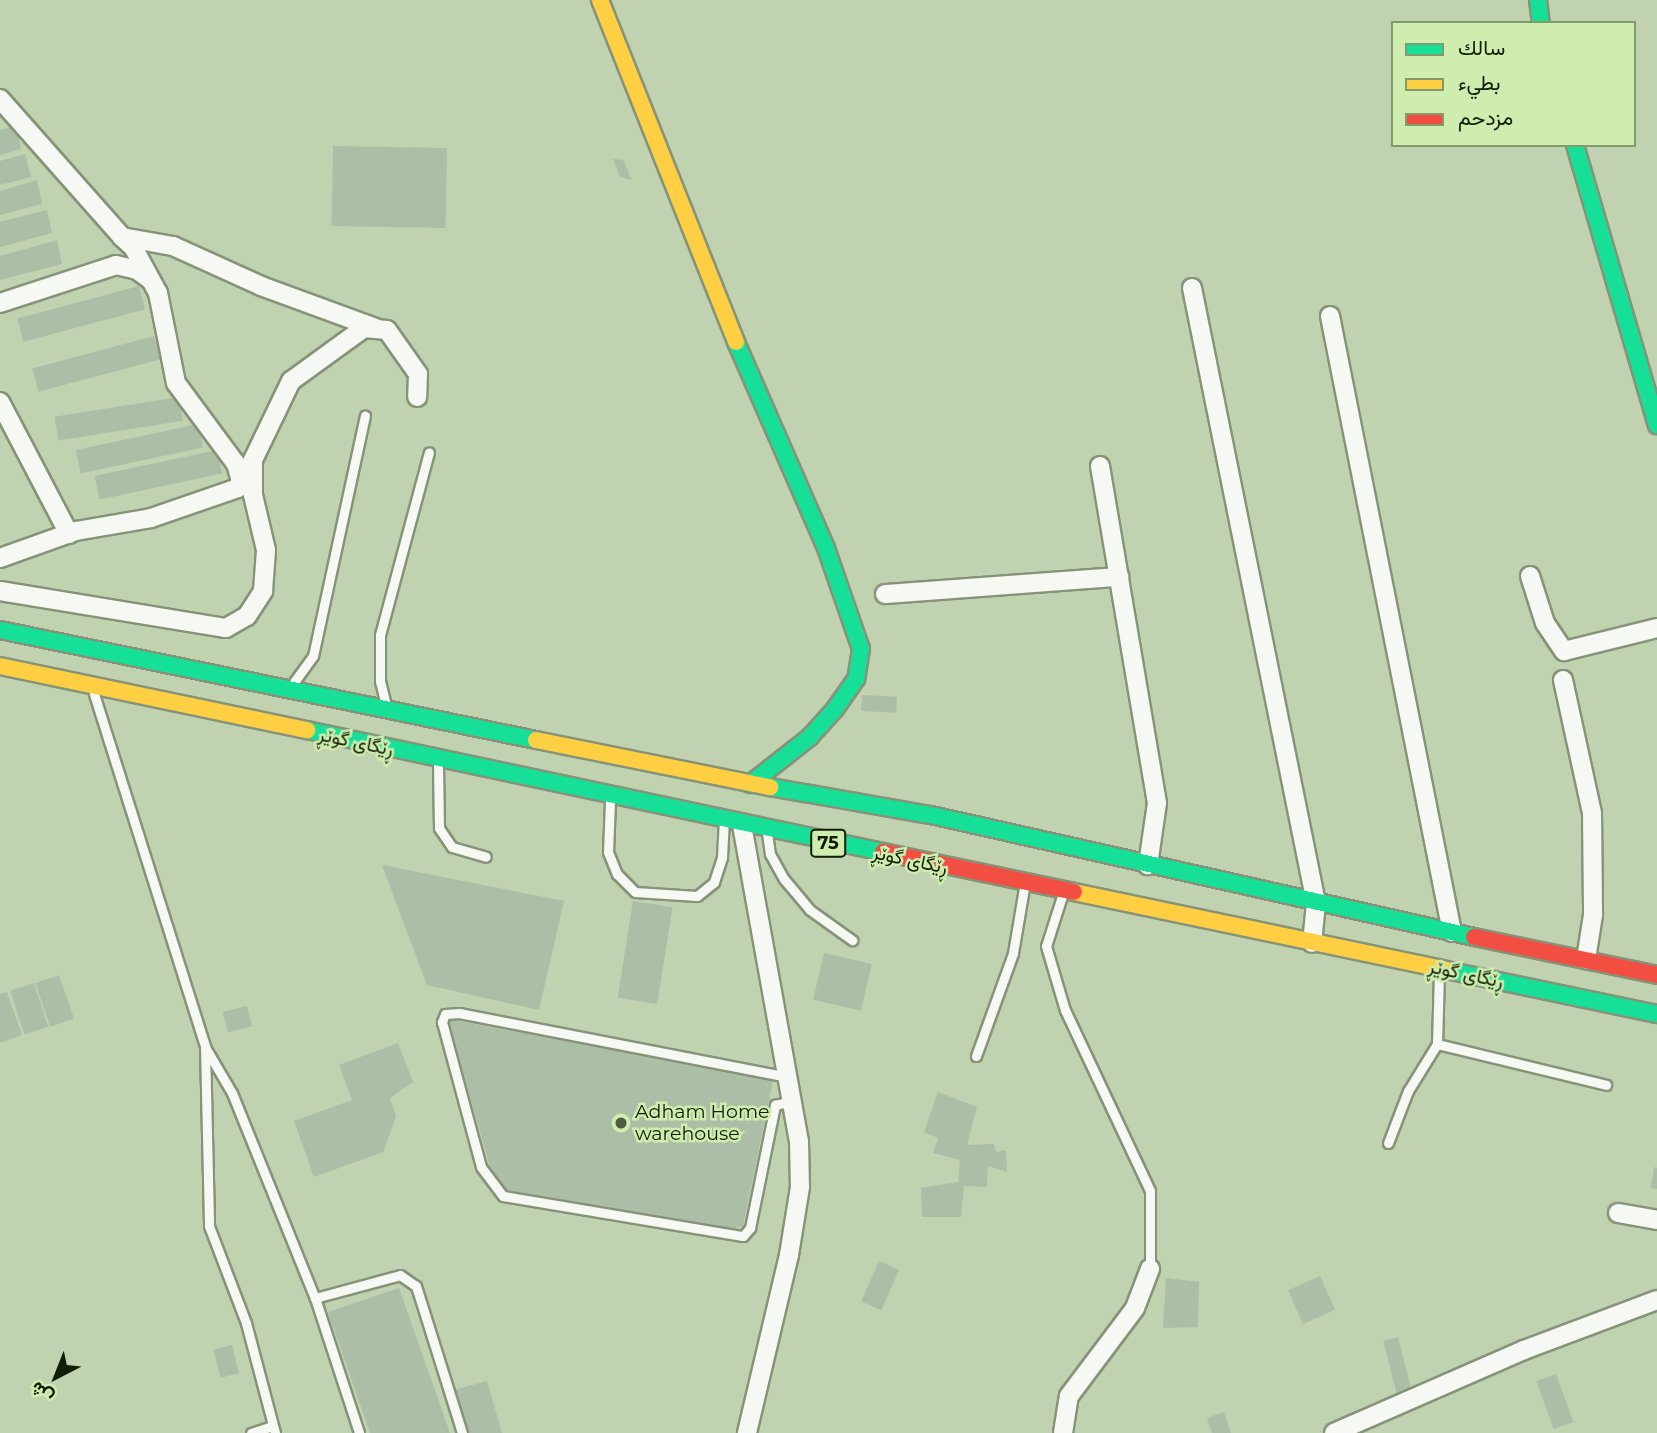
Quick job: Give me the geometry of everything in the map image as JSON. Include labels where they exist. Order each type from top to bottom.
[{"type":"main road","points":[[600,0],[724,315],[826,548],[861,649],[856,679],[835,709],[810,737],[750,784]]},
{"type":"main road","points":[[1538,0],[1541,21]]},
{"type":"main road","points":[[1576,147],[1657,425]]},
{"type":"main road","name":"ڕێگای گوێڕ","points":[[0,630],[750,784],[931,815],[1316,903],[1657,975]]},
{"type":"main road","name":"ڕێگای گوێڕ","points":[[0,666],[733,823],[1657,1014]]},
{"type":"street","points":[[0,99],[133,247],[158,293],[176,383],[236,464],[241,481],[238,488],[151,518],[69,534],[0,558]]},
{"type":"street","points":[[122,237],[173,246],[261,286],[379,330]]},
{"type":"street","points":[[0,303],[116,265],[137,270],[151,280]]},
{"type":"street","points":[[1192,288],[1316,903],[1312,943]]},
{"type":"street","points":[[1330,316],[1452,932]]},
{"type":"street","points":[[0,591],[214,630],[247,616],[263,591],[267,571],[262,522],[253,495],[253,460],[276,404],[291,381],[335,346],[364,328],[387,330],[418,374],[417,397]]},
{"type":"street","points":[[0,402],[69,534]]},
{"type":"street","points":[[1100,466],[1157,803],[1148,865]]},
{"type":"street","points":[[1530,576],[1545,623],[1564,651],[1657,628]]},
{"type":"street","points":[[885,594],[1119,577]]},
{"type":"street","points":[[1563,680],[1592,813],[1593,915],[1586,960]]},
{"type":"street","points":[[733,823],[788,1077],[799,1141],[797,1216],[747,1433]]},
{"type":"street","points":[[1618,1213],[1657,1220]]},
{"type":"street","points":[[1063,1433],[1069,1396],[1135,1308],[1150,1269]]},
{"type":"street","points":[[1334,1433],[1524,1350],[1657,1300]]},
{"type":"lane","points":[[288,689],[313,656],[365,416]]},
{"type":"lane","points":[[387,709],[380,681],[380,635],[429,452]]},
{"type":"lane","points":[[92,686],[205,1046],[232,1093],[315,1298],[359,1433]]},
{"type":"lane","points":[[438,760],[439,828],[452,847],[486,857]]},
{"type":"lane","points":[[610,797],[608,852],[617,874],[635,892],[697,896],[714,882],[733,823]]},
{"type":"lane","points":[[767,830],[770,853],[784,878],[810,910],[852,940]]},
{"type":"lane","points":[[976,1056],[1013,953],[1025,883]]},
{"type":"lane","points":[[1063,891],[1046,946],[1065,1010],[1150,1191],[1150,1269]]},
{"type":"lane","points":[[1388,1143],[1408,1091],[1437,1044],[1439,969]]},
{"type":"lane","points":[[788,1077],[460,1013],[445,1014],[442,1022],[481,1167],[503,1196],[743,1236],[750,1228],[775,1105],[792,1101]]},
{"type":"lane","points":[[1437,1044],[1606,1086]]},
{"type":"lane","points":[[205,1046],[209,1226],[246,1323],[274,1429],[251,1433]]},
{"type":"lane","points":[[315,1298],[400,1275],[416,1286],[463,1433]]},
{"type":"building","points":[[16,126],[21,149],[0,155],[0,130]]},
{"type":"building","points":[[333,146],[447,148],[446,228],[332,226]]},
{"type":"building","points":[[25,154],[31,177],[0,185],[0,161]]},
{"type":"building","points":[[613,159],[623,160],[632,180],[620,177]]},
{"type":"building","points":[[37,180],[42,204],[0,215],[0,191]]},
{"type":"building","points":[[47,210],[52,233],[0,247],[0,222]]},
{"type":"building","points":[[57,240],[62,264],[0,280],[0,256]]},
{"type":"building","points":[[139,286],[145,309],[24,342],[17,319]]},
{"type":"building","points":[[154,336],[160,359],[39,392],[32,369]]},
{"type":"building","points":[[179,397],[183,421],[58,440],[55,417]]},
{"type":"building","points":[[198,424],[203,447],[81,473],[76,450]]},
{"type":"building","points":[[217,450],[222,473],[100,499],[95,476]]},
{"type":"building","points":[[862,695],[897,697],[896,713],[861,711]]},
{"type":"building","points":[[382,865],[564,901],[539,1010],[427,985]]},
{"type":"building","points":[[633,901],[673,907],[657,1004],[618,998]]},
{"type":"building","points":[[824,953],[872,964],[861,1011],[813,1000]]},
{"type":"building","points":[[59,975],[74,1018],[50,1027],[35,983]]},
{"type":"building","points":[[34,983],[48,1027],[24,1034],[10,991]]},
{"type":"building","points":[[7,992],[22,1035],[0,1043],[0,994]]},
{"type":"building","points":[[247,1006],[252,1026],[228,1032],[223,1012]]},
{"type":"building","name":"Adham Home warehouse","points":[[448,1019],[773,1080],[743,1226],[730,1230],[507,1190],[490,1167]]},
{"type":"building","points":[[398,1043],[413,1082],[390,1098],[396,1117],[383,1152],[314,1177],[294,1121],[352,1100],[339,1065]]},
{"type":"building","points":[[938,1092],[977,1107],[967,1145],[994,1144],[996,1152],[1006,1150],[1007,1172],[988,1166],[987,1187],[964,1186],[961,1217],[922,1217],[921,1188],[958,1182],[960,1160],[933,1153],[938,1138],[924,1132]]},
{"type":"building","points":[[1654,1167],[1657,1168],[1657,1189],[1651,1188]]},
{"type":"building","points":[[879,1261],[899,1270],[881,1310],[861,1301]]},
{"type":"building","points":[[1320,1276],[1335,1310],[1303,1324],[1288,1290]]},
{"type":"building","points":[[1166,1278],[1199,1282],[1198,1327],[1163,1328]]},
{"type":"building","points":[[399,1288],[450,1433],[370,1433],[328,1312]]},
{"type":"building","points":[[1398,1337],[1412,1392],[1397,1396],[1383,1341]]},
{"type":"building","points":[[232,1345],[239,1373],[221,1378],[214,1350]]},
{"type":"building","points":[[1556,1374],[1573,1422],[1554,1429],[1536,1381]]},
{"type":"building","points":[[487,1381],[502,1433],[467,1433],[454,1390]]},
{"type":"building","points":[[1224,1412],[1231,1433],[1212,1433],[1207,1418]]},
{"type":"traffic: fast","points":[[1538,0],[1541,21]]},
{"type":"traffic: fast","points":[[1576,147],[1657,425]]},
{"type":"traffic: fast","points":[[736,342],[826,548],[861,649],[856,679],[835,709],[810,737],[750,784]]},
{"type":"traffic: fast","points":[[0,630],[536,740]]},
{"type":"traffic: fast","points":[[307,730],[883,852]]},
{"type":"traffic: fast","points":[[770,787],[931,815],[1474,937]]},
{"type":"traffic: fast","points":[[1446,970],[1657,1014]]},
{"type":"traffic: slow","points":[[600,0],[736,342]]},
{"type":"traffic: slow","points":[[0,666],[307,730]]},
{"type":"traffic: slow","points":[[536,740],[770,787]]},
{"type":"traffic: slow","points":[[1074,892],[1446,970]]},
{"type":"traffic: jam","points":[[883,852],[1074,892]]},
{"type":"traffic: jam","points":[[1474,937],[1657,975]]},
{"type":"place","name":"Adham Home warehouse","points":[[621,1123]]}]
